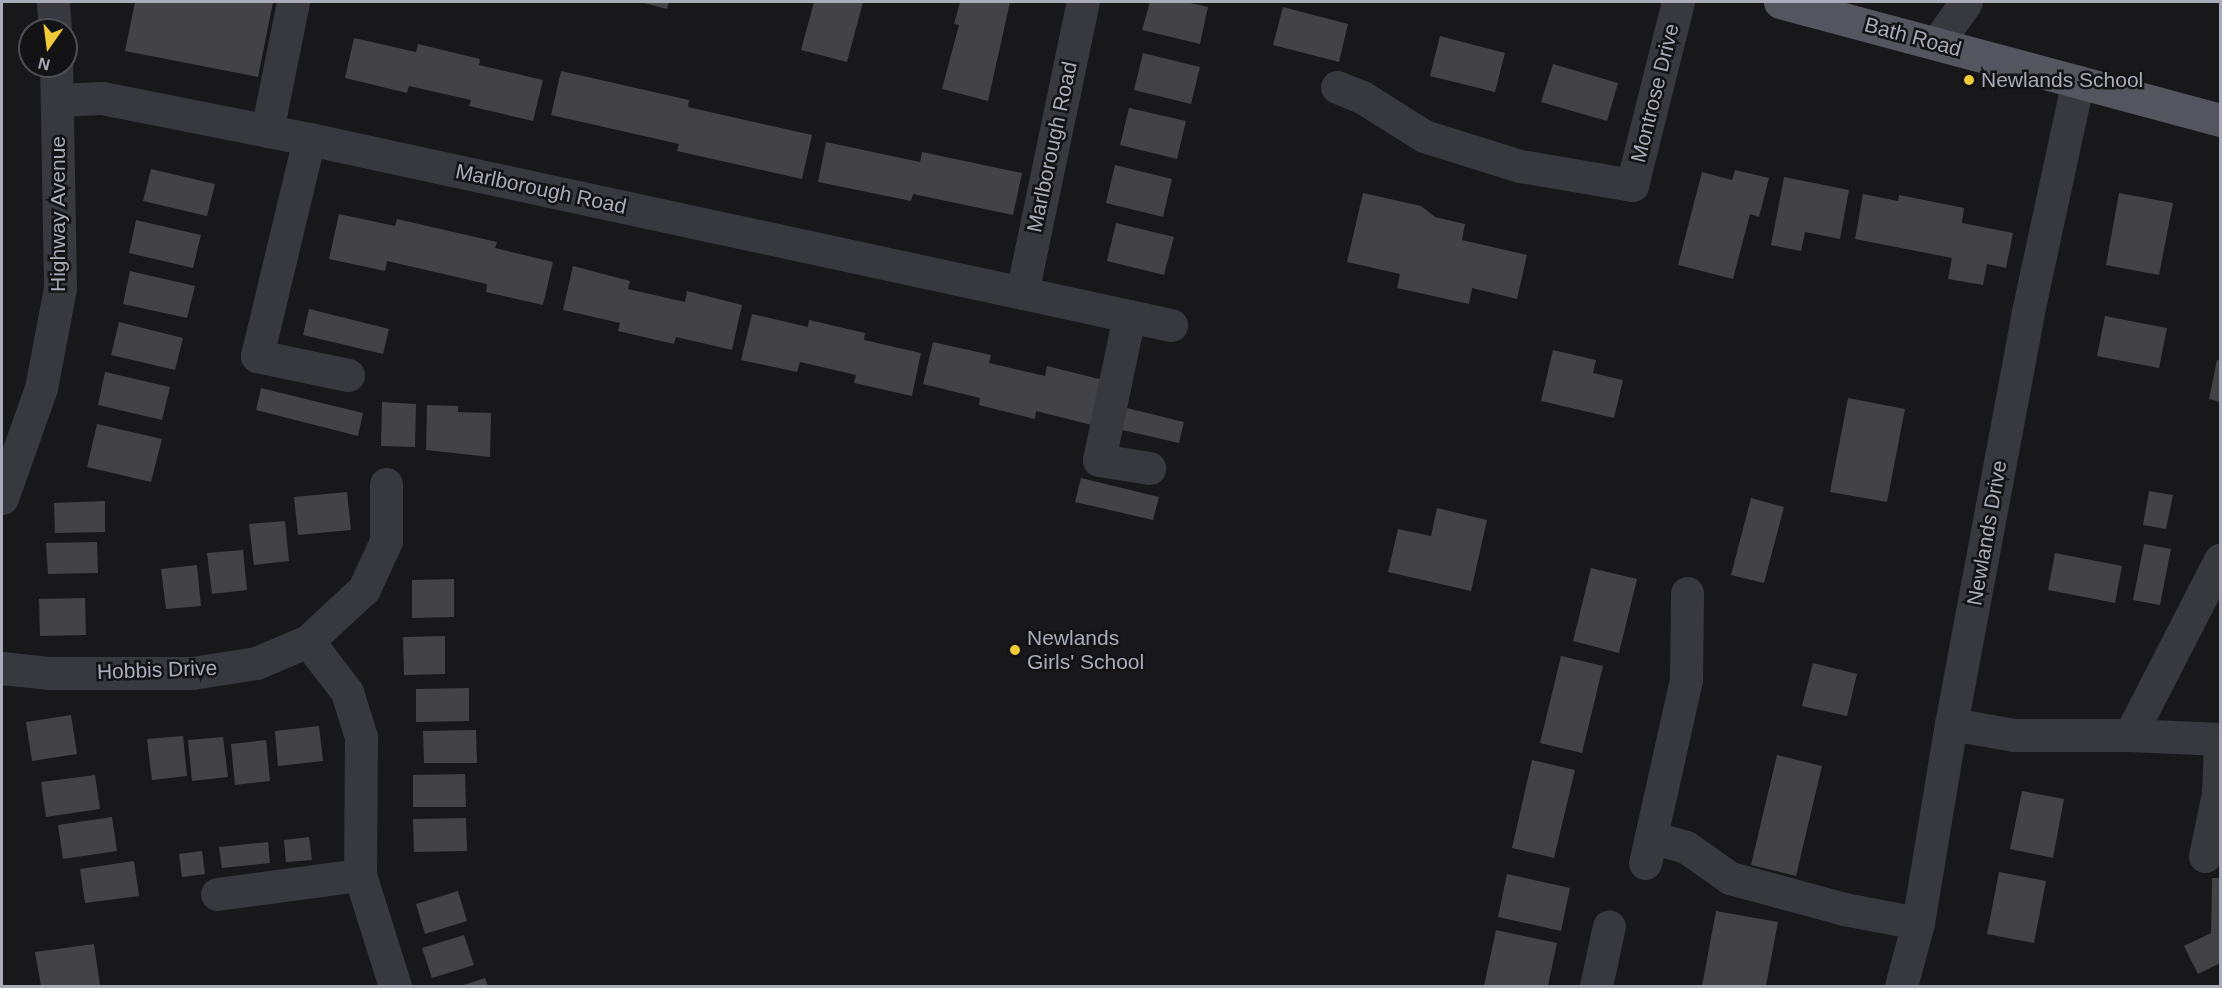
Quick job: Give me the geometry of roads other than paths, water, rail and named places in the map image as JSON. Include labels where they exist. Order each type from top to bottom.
[{"type":"main road","name":"Bath Road","points":[[1780,2],[2220,120]]},
{"type":"street","points":[[54,2],[55,18]]},
{"type":"street","points":[[267,131],[293,2]]},
{"type":"street","name":"Marlborough Road","points":[[1022,293],[1083,2]]},
{"type":"street","name":"Montrose Drive","points":[[1337,87],[1362,98],[1424,136],[1520,166],[1632,185],[1678,2]]},
{"type":"street","points":[[1937,43],[1966,2]]},
{"type":"street","name":"Highway Avenue","points":[[2,498],[41,388],[60,288],[57,78]]},
{"type":"street","name":"Newlands Drive","points":[[1901,987],[1918,924],[1951,724],[2027,316],[2078,81]]},
{"type":"street","name":"Marlborough Road","points":[[58,100],[102,98],[309,139],[1171,325]]},
{"type":"street","points":[[309,139],[256,356],[348,375]]},
{"type":"street","points":[[1129,316],[1098,460],[1149,468]]},
{"type":"street","name":"Hobbis Drive","points":[[2,668],[48,673],[192,673],[256,663],[308,641],[364,590],[386,542],[386,484]]},
{"type":"street","points":[[2130,735],[2220,560]]},
{"type":"street","points":[[1688,592],[1686,680],[1648,850],[1686,847],[1730,878],[1844,909],[1918,924]]},
{"type":"street","points":[[308,641],[347,692],[360,737],[360,875],[395,987]]},
{"type":"street","points":[[1951,724],[2014,735],[2130,735],[2220,739]]},
{"type":"street","points":[[2205,856],[2218,793],[2220,745]]},
{"type":"street","points":[[217,894],[360,875]]},
{"type":"street","points":[[1596,987],[1609,926]]},
{"type":"place","name":"Newlands School","points":[[1969,80]]},
{"type":"place","name":"Newlands Girls' School","points":[[1015,650]]}]
